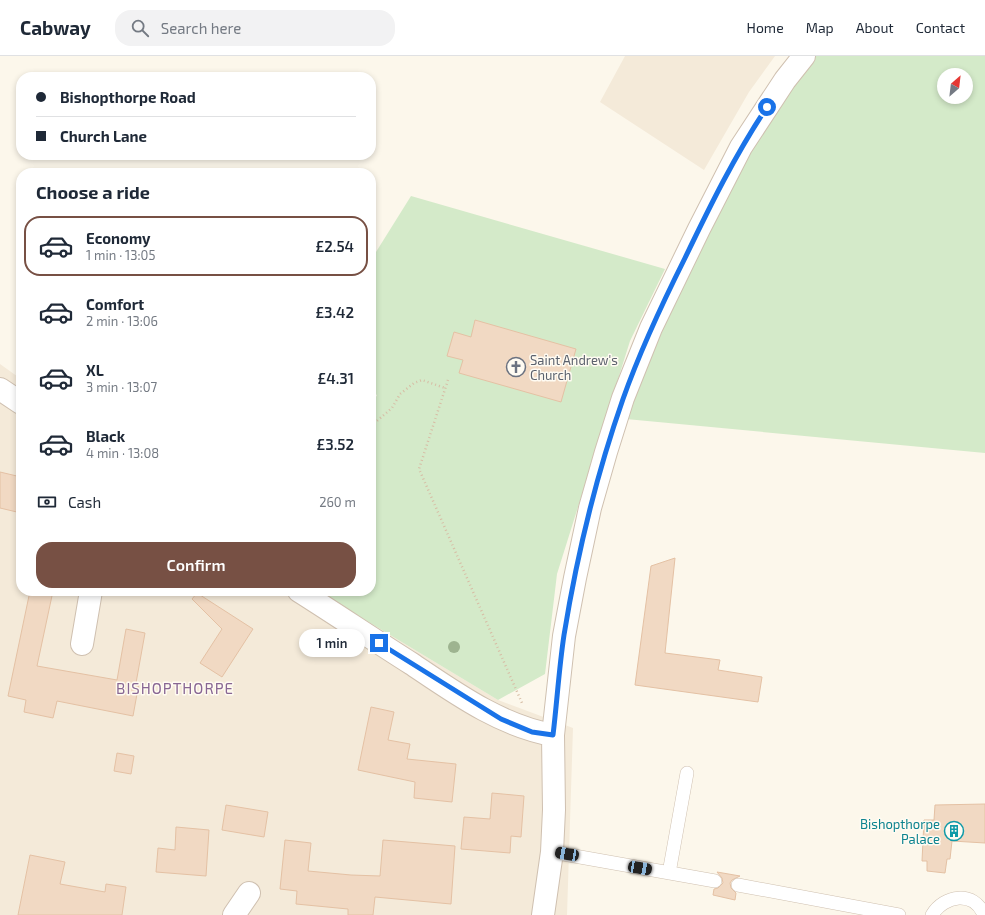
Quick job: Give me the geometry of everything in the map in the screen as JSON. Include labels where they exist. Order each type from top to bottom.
[{"type":"street","points":[[543,915],[552,852],[554,810],[543,733],[564,636],[574,578],[590,508],[623,398],[651,328],[741,147],[785,80],[804,56]]},
{"type":"street","points":[[0,389],[16,400]]},
{"type":"street","points":[[82,644],[91,596]]},
{"type":"street","points":[[307,596],[432,678],[501,719],[543,733]]},
{"type":"street","points":[[234,915],[250,893]]},
{"type":"lane","points":[[669,873],[687,773]]},
{"type":"lane","points":[[552,852],[716,881]]},
{"type":"lane","points":[[738,885],[899,915]]},
{"type":"lane","points":[[932,915],[944,902],[961,898],[978,905],[984,915]]},
{"type":"path","points":[[376,422],[392,408],[400,394],[414,383],[422,380],[445,388]]},
{"type":"path","points":[[448,380],[419,469],[517,689],[543,733]]},
{"type":"shaded area","points":[[625,56],[775,56],[749,92],[704,170],[600,102]]},
{"type":"shaded area","points":[[0,364],[16,375],[16,596],[325,596],[498,700],[573,728],[567,915],[0,915]]},
{"type":"green space","points":[[814,56],[985,56],[985,453],[626,419],[659,328],[747,151]]},
{"type":"green space","points":[[411,196],[665,269],[630,341],[557,574],[545,674],[498,700],[325,596],[376,596],[376,252]]},
{"type":"building","name":"Saint Andrew's Church","points":[[475,320],[576,349],[561,402],[459,373],[463,360],[447,356],[454,332],[471,337]]},
{"type":"building","points":[[0,472],[16,476],[16,512],[0,508]]},
{"type":"building","points":[[675,558],[665,653],[720,660],[718,670],[762,677],[758,702],[635,685],[651,566]]},
{"type":"building","points":[[29,596],[52,596],[37,666],[117,680],[126,629],[145,633],[136,683],[139,683],[133,716],[57,701],[53,718],[24,712],[26,700],[8,696]]},
{"type":"building","points":[[194,596],[202,596],[253,629],[222,677],[200,663],[222,629],[192,599]]},
{"type":"building","points":[[371,707],[394,712],[388,740],[410,744],[407,759],[456,764],[452,802],[414,798],[415,782],[358,770]]},
{"type":"building","points":[[117,753],[134,756],[131,774],[114,771]]},
{"type":"building","points":[[492,793],[524,796],[521,837],[511,836],[510,853],[461,849],[464,817],[490,819]]},
{"type":"building","name":"Bishopthorpe Palace","points":[[985,804],[985,843],[952,841],[950,859],[947,859],[945,873],[927,871],[927,861],[922,861],[924,820],[934,820],[935,805]]},
{"type":"building","points":[[226,805],[268,812],[264,837],[222,830]]},
{"type":"building","points":[[176,827],[209,830],[206,876],[156,872],[158,848],[175,850]]},
{"type":"building","points":[[285,840],[311,843],[308,871],[351,875],[380,876],[383,840],[455,846],[451,904],[375,897],[373,915],[348,915],[348,909],[296,904],[297,891],[280,889]]},
{"type":"building","points":[[30,855],[65,862],[60,884],[105,892],[106,884],[126,887],[122,915],[18,915]]},
{"type":"building","points":[[717,872],[740,876],[732,880],[730,883],[731,888],[736,893],[735,900],[713,895],[714,889],[718,888],[723,883],[722,878]]},
{"type":"place","name":"Saint Andrew's Church","points":[[516,367]]},
{"type":"place","name":"Bishopthorpe Palace","points":[[954,831]]},
{"type":"district","name":"BISHOPTHORPE","points":[[175,689]]},
{"type":"route","points":[[379,643],[432,678],[501,719],[532,732],[553,735],[564,636],[574,578],[590,508],[623,398],[651,328],[699,229],[741,147],[767,107]]}]
